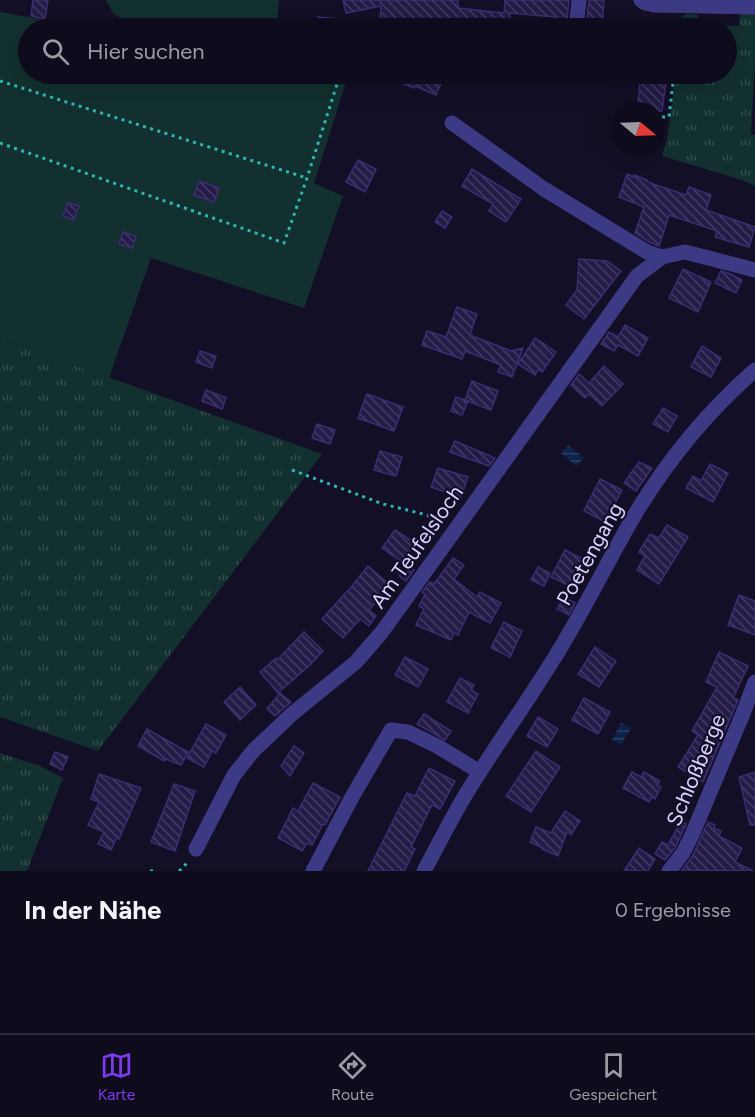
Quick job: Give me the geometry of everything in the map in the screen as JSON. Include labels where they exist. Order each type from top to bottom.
[{"type":"street","points":[[577,18],[579,0]]},
{"type":"street","points":[[641,0],[654,5],[755,7]]},
{"type":"street","points":[[452,123],[544,189],[647,252],[662,256],[685,252],[755,270]]},
{"type":"street","name":"Am Teufelsloch","points":[[196,849],[234,775],[254,750],[292,714],[356,662],[382,632],[637,276],[662,256]]},
{"type":"street","name":"Poetengang","points":[[424,871],[462,800],[532,695],[578,619],[635,515],[665,469],[707,416],[755,370]]},
{"type":"street","name":"Schloßberge","points":[[669,871],[690,839],[755,682]]},
{"type":"street","points":[[313,871],[391,730],[408,732],[417,736],[480,772]]},
{"type":"path","points":[[0,81],[307,178]]},
{"type":"path","points":[[0,143],[284,243],[337,84]]},
{"type":"path","points":[[665,117],[669,117],[673,84]]},
{"type":"path","points":[[292,470],[383,504],[427,515],[456,528]]},
{"type":"green space","points":[[106,0],[279,0],[278,18],[120,18],[113,13]]},
{"type":"green space","points":[[0,12],[33,18],[18,18],[18,84],[345,84],[314,183],[343,196],[304,308],[151,258],[109,378],[0,338]]},
{"type":"green space","points":[[755,13],[751,134],[755,135],[755,186],[662,156],[665,156],[675,84],[737,84],[737,26],[739,26],[740,14]]},
{"type":"green space","points":[[686,14],[697,14],[698,18],[683,18]]},
{"type":"green space","points":[[0,338],[322,454],[98,751],[0,717]]},
{"type":"green space","points":[[0,753],[40,766],[63,778],[27,871],[0,871]]},
{"type":"water","points":[[568,445],[584,458],[576,466],[561,453]]},
{"type":"water","points":[[621,723],[631,728],[621,745],[612,740]]},
{"type":"building","points":[[33,0],[48,0],[45,18],[31,16]]},
{"type":"building","points":[[343,0],[458,0],[458,8],[504,13],[505,0],[569,0],[567,18],[510,13],[510,18],[380,18],[381,6],[346,13]]},
{"type":"building","points":[[589,0],[604,0],[603,18],[587,18]]},
{"type":"building","points":[[404,84],[441,84],[436,95],[415,86],[414,88]]},
{"type":"building","points":[[640,84],[666,84],[663,102],[638,102]]},
{"type":"building","points":[[358,160],[376,169],[365,192],[346,182]]},
{"type":"building","points":[[472,169],[521,199],[506,222],[489,211],[493,204],[462,186]]},
{"type":"building","points":[[627,174],[686,195],[689,187],[711,195],[706,210],[755,227],[749,247],[715,237],[717,231],[669,215],[659,246],[651,243],[635,233],[644,207],[619,197]]},
{"type":"building","points":[[199,181],[219,188],[214,202],[194,195]]},
{"type":"building","points":[[68,203],[79,206],[74,220],[63,216]]},
{"type":"building","points":[[442,211],[452,217],[445,228],[435,222]]},
{"type":"building","points":[[123,232],[136,236],[132,248],[119,244]]},
{"type":"building","points":[[579,259],[607,261],[621,271],[584,319],[566,305],[577,290]]},
{"type":"building","points":[[683,269],[711,282],[698,312],[669,298]]},
{"type":"building","points":[[721,271],[742,280],[736,293],[715,283]]},
{"type":"building","points":[[457,307],[477,314],[470,335],[511,351],[523,348],[512,377],[498,372],[501,365],[465,351],[462,359],[422,345],[427,331],[446,337]]},
{"type":"building","points":[[625,325],[648,338],[638,356],[618,345],[614,351],[601,344],[609,332],[618,337]]},
{"type":"building","points":[[535,338],[556,352],[542,372],[539,369],[535,375],[518,364]]},
{"type":"building","points":[[702,346],[721,358],[711,377],[691,367]]},
{"type":"building","points":[[200,351],[216,356],[212,368],[196,362]]},
{"type":"building","points":[[604,366],[623,384],[602,406],[589,394],[585,398],[571,385],[579,374],[589,383]]},
{"type":"building","points":[[472,381],[498,391],[491,410],[465,400]]},
{"type":"building","points":[[206,390],[226,398],[222,409],[202,401]]},
{"type":"building","points":[[367,394],[403,407],[394,431],[358,418]]},
{"type":"building","points":[[456,397],[468,401],[462,415],[451,411]]},
{"type":"building","points":[[663,408],[677,416],[668,432],[653,424]]},
{"type":"building","points":[[317,424],[335,430],[330,444],[312,438]]},
{"type":"building","points":[[455,441],[495,458],[489,466],[450,452]]},
{"type":"building","points":[[380,451],[402,457],[396,476],[374,470]]},
{"type":"building","points":[[639,462],[652,468],[636,491],[624,483]]},
{"type":"building","points":[[710,464],[728,473],[713,502],[686,488],[693,476],[701,481]]},
{"type":"building","points":[[438,468],[468,477],[461,497],[431,487]]},
{"type":"building","points":[[600,479],[622,490],[605,522],[584,511]]},
{"type":"building","points":[[667,525],[688,537],[659,584],[637,570],[645,556],[639,552],[650,534],[659,538]]},
{"type":"building","points":[[395,530],[415,543],[402,562],[382,548]]},
{"type":"building","points":[[565,550],[585,560],[572,587],[551,577]]},
{"type":"building","points":[[453,558],[464,565],[454,579],[477,597],[480,592],[501,603],[490,623],[469,612],[458,635],[454,633],[451,640],[416,625],[424,609],[419,606],[425,594],[422,592],[430,582],[434,584]]},
{"type":"building","points":[[368,566],[390,585],[369,610],[376,616],[369,626],[360,619],[343,638],[322,619]]},
{"type":"building","points":[[407,566],[414,570],[406,581],[399,576]]},
{"type":"building","points":[[538,567],[550,573],[544,586],[531,580]]},
{"type":"building","points":[[739,595],[755,601],[755,635],[728,625]]},
{"type":"building","points":[[564,597],[575,603],[569,615],[557,609]]},
{"type":"building","points":[[504,622],[522,631],[510,657],[491,648]]},
{"type":"building","points":[[304,632],[323,651],[278,693],[260,672],[276,658],[277,660]]},
{"type":"building","points":[[595,647],[616,661],[599,687],[578,674]]},
{"type":"building","points":[[719,652],[748,666],[733,698],[738,700],[703,782],[678,767],[698,735],[692,731],[717,687],[706,682]]},
{"type":"building","points":[[405,657],[428,669],[418,687],[395,675]]},
{"type":"building","points":[[460,678],[474,685],[471,690],[478,694],[468,713],[447,702]]},
{"type":"building","points":[[240,687],[256,705],[240,720],[224,702]]},
{"type":"building","points":[[280,693],[291,702],[275,716],[267,709]]},
{"type":"building","points":[[584,698],[610,712],[598,734],[572,720]]},
{"type":"building","points":[[424,714],[451,731],[445,740],[417,724]]},
{"type":"building","points":[[538,717],[558,729],[547,747],[527,736]]},
{"type":"building","points":[[206,724],[226,735],[216,753],[212,751],[204,767],[187,758]]},
{"type":"building","points":[[147,729],[188,752],[181,765],[165,759],[164,761],[138,746]]},
{"type":"building","points":[[294,746],[304,753],[290,776],[281,766]]},
{"type":"building","points":[[536,751],[560,767],[531,812],[506,796]]},
{"type":"building","points":[[55,752],[68,757],[62,770],[50,764]]},
{"type":"building","points":[[429,768],[455,781],[440,809],[432,805],[411,847],[415,849],[404,871],[368,871],[407,793],[415,796]]},
{"type":"building","points":[[632,772],[641,777],[644,772],[660,781],[657,785],[661,787],[655,799],[652,797],[649,802],[623,788]]},
{"type":"building","points":[[755,772],[755,825],[750,825],[739,777]]},
{"type":"building","points":[[99,774],[141,788],[119,839],[117,837],[111,850],[98,844],[104,832],[88,825],[99,802],[91,799]]},
{"type":"building","points":[[313,783],[340,797],[312,845],[307,843],[302,851],[278,838],[293,808],[298,811]]},
{"type":"building","points":[[174,784],[195,791],[175,851],[151,842]]},
{"type":"building","points":[[565,811],[580,821],[571,835],[567,832],[558,856],[530,842],[536,827],[551,833]]},
{"type":"building","points":[[681,821],[686,824],[675,848],[665,860],[655,854],[662,842],[668,845]]},
{"type":"building","points":[[708,822],[721,831],[719,836],[742,848],[735,862],[753,871],[682,870],[692,857]]},
{"type":"building","points":[[639,848],[655,859],[648,871],[624,871]]}]
